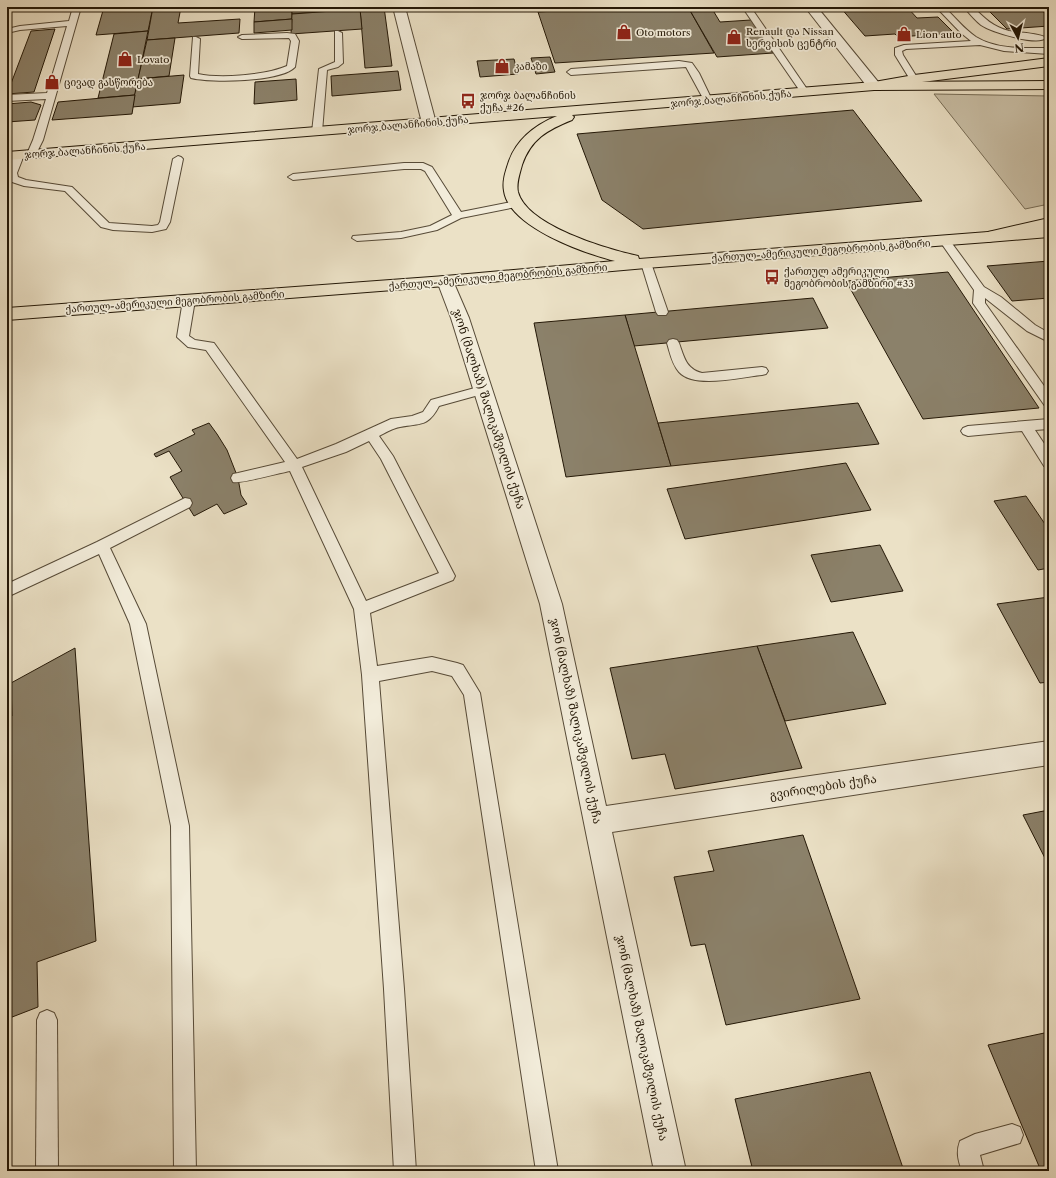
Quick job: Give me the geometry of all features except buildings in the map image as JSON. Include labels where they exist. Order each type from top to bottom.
[{"type":"main road","points":[[874,86],[914,78],[1049,62]]},
{"type":"main road","name":"ჯორჯ ბალანჩინის ქუჩა","points":[[19,155],[874,86],[1049,85]]},
{"type":"main road","points":[[585,110],[546,125],[525,145],[517,158],[511,182],[511,192],[516,204],[534,222],[553,232],[598,250],[646,263]]},
{"type":"main road","points":[[988,237],[1049,223]]},
{"type":"main road","points":[[988,237],[1049,232]]},
{"type":"main road","name":"ქართულ-ამერიკული მეგობრობის გამზირი","points":[[7,314],[446,281],[646,263],[988,237]]},
{"type":"street","points":[[399,7],[429,123]]},
{"type":"street","points":[[811,7],[874,86]]},
{"type":"street","name":"ჯონ (მალხაზ) შალიკაშვილის ქუჩა","points":[[446,281],[460,318],[551,604],[670,1171]]},
{"type":"street","name":"გვირილების ქუჩა","points":[[597,821],[1049,753]]},
{"type":"lane","points":[[77,7],[38,140],[19,155],[12,173],[13,179],[24,183],[68,189],[105,225],[113,228],[152,230],[162,227],[165,222],[178,159]]},
{"type":"lane","points":[[940,7],[972,38],[979,42]]},
{"type":"lane","points":[[968,7],[984,23],[998,30],[1013,35],[1046,37],[1049,46]]},
{"type":"lane","points":[[749,11],[805,92]]},
{"type":"lane","points":[[7,31],[20,28],[72,23]]},
{"type":"lane","points":[[317,132],[323,69],[336,65],[339,62],[338,33]]},
{"type":"lane","points":[[196,40],[194,76],[198,78],[237,78],[281,72],[291,67],[295,41],[292,36],[242,37]]},
{"type":"lane","points":[[914,78],[899,55],[898,50],[904,47],[979,42],[1011,49],[1049,51]]},
{"type":"lane","points":[[571,72],[679,64],[688,65],[695,73],[708,100]]},
{"type":"lane","points":[[7,98],[50,96]]},
{"type":"lane","points":[[293,177],[404,166],[423,166],[429,169],[458,216]]},
{"type":"lane","points":[[357,238],[401,235],[433,228],[458,216],[516,204]]},
{"type":"lane","points":[[944,240],[980,290],[997,300],[1031,328],[1049,338]]},
{"type":"lane","points":[[646,263],[662,312]]},
{"type":"lane","points":[[980,290],[980,303],[1049,404]]},
{"type":"lane","points":[[189,300],[182,331],[183,337],[192,344],[210,346],[294,465],[362,609],[370,675],[394,989],[405,1171]]},
{"type":"lane","points":[[1031,328],[1049,326]]},
{"type":"lane","points":[[674,343],[683,368],[687,373],[692,375],[702,376],[762,371]]},
{"type":"lane","points":[[238,478],[258,472],[294,465],[341,448],[396,422],[414,421],[428,415],[435,403],[482,390]]},
{"type":"lane","points":[[968,431],[1049,424]]},
{"type":"lane","points":[[1025,426],[1049,462]]},
{"type":"lane","points":[[362,609],[448,576],[386,456],[371,434]]},
{"type":"lane","points":[[7,591],[102,546],[185,503]]},
{"type":"lane","points":[[102,546],[138,624],[180,826],[185,1171]]},
{"type":"lane","points":[[370,675],[432,664],[457,670],[472,693],[547,1171]]},
{"type":"lane","points":[[47,1020],[47,1171]]},
{"type":"lane","points":[[973,1171],[969,1159],[968,1149],[975,1145],[1012,1135]]},
{"type":"shaded area","points":[[934,94],[1049,96],[1049,204],[1025,209]]},
{"type":"place","name":"Oto motors","points":[[624,32]]},
{"type":"place","name":"Lion auto","points":[[904,34]]},
{"type":"place","name":"Renault და Nissan სერვისის ცენტრი","points":[[734,37]]},
{"type":"place","name":"Lovato","points":[[125,59]]},
{"type":"place","name":"კამაზი","points":[[502,66]]},
{"type":"place","name":"ცივად გასწორება","points":[[52,82]]},
{"type":"place","name":"ჯორჯ ბალანჩინის ქუჩა #26","points":[[468,101]]},
{"type":"place","name":"ქართულ ამერიკული მეგობრობის გამზირი #33","points":[[772,277]]}]
